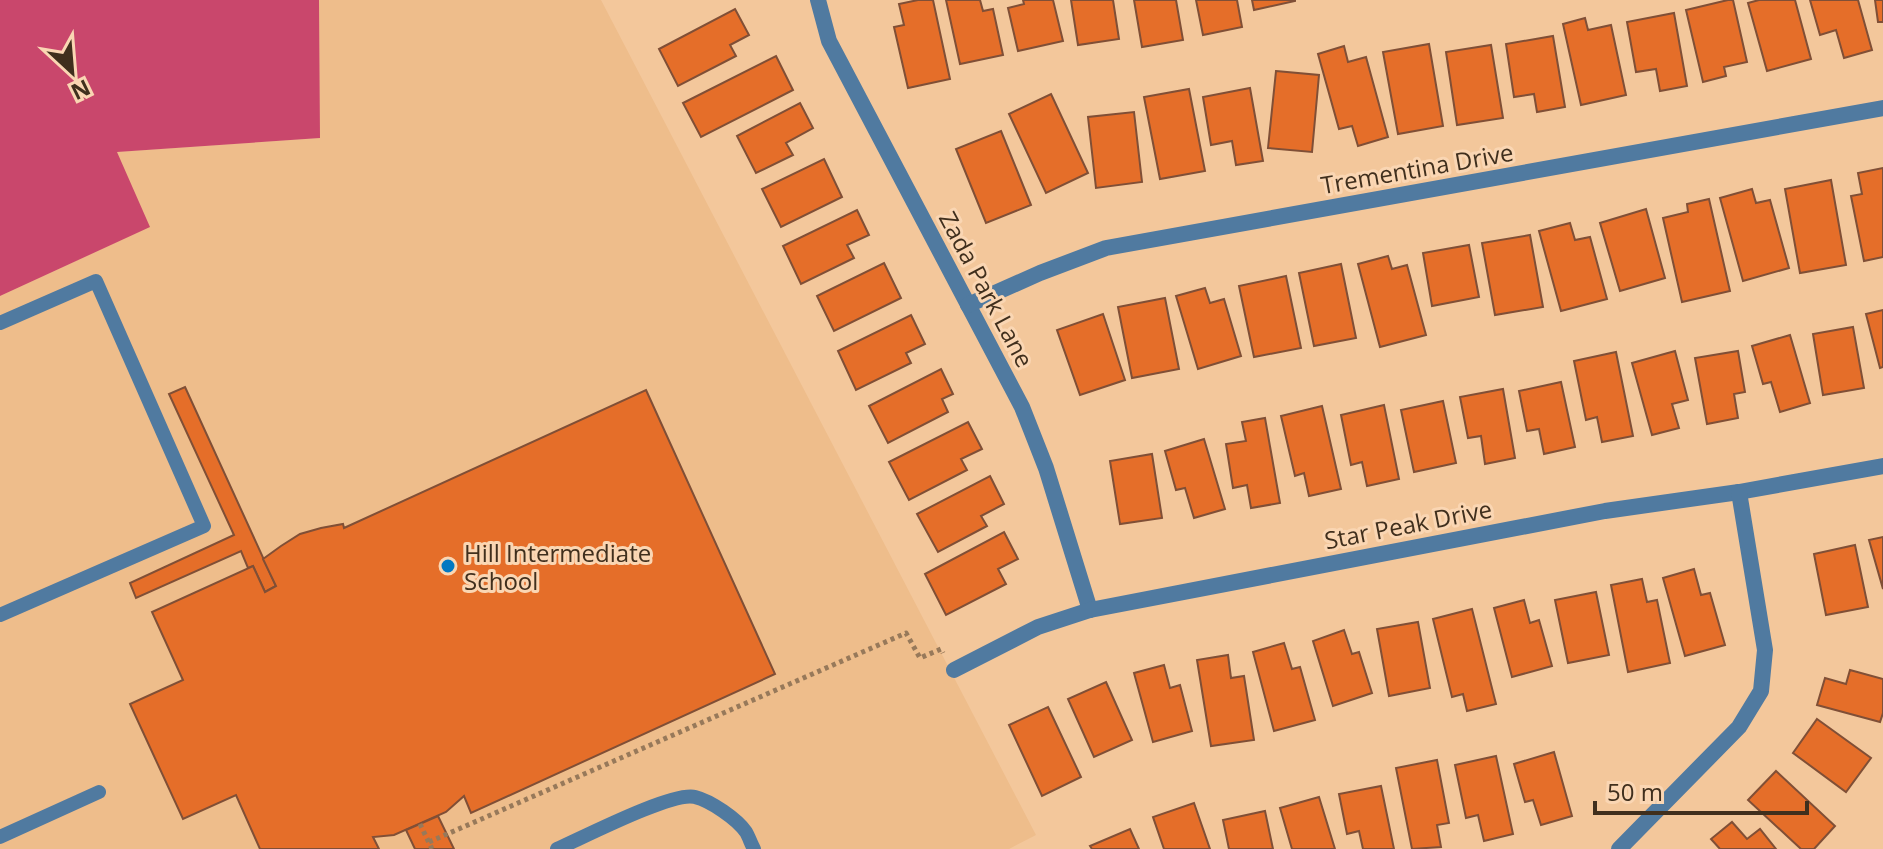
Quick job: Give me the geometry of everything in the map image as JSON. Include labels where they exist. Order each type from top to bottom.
[{"type":"street","name":"Zada Park Lane","points":[[818,0],[829,41],[1027,419],[1046,468],[1090,610]]},
{"type":"street","name":"Trementina Drive","points":[[968,305],[1106,248],[1883,108]]},
{"type":"street","name":"Star Peak Drive","points":[[954,670],[1038,627],[1090,610],[1605,511],[1739,492],[1883,466]]},
{"type":"street","points":[[1619,849],[1739,727],[1761,691],[1765,650],[1739,492]]},
{"type":"lane","points":[[0,323],[96,281],[204,526],[0,615]]},
{"type":"lane","points":[[0,837],[99,792]]},
{"type":"lane","points":[[557,849],[660,804],[694,796],[723,811],[746,831],[754,849]]},
{"type":"path","points":[[429,842],[906,633],[920,658],[941,649],[954,670]]},
{"type":"path","points":[[420,824],[432,849]]},
{"type":"shaded area","points":[[0,0],[319,0],[320,138],[117,152],[150,227],[0,296]]},
{"type":"shaded area","name":"Hill Intermediate School","points":[[319,0],[601,0],[1036,835],[1009,849],[0,849],[0,296],[149,227],[116,152],[320,138]]},
{"type":"building","points":[[933,0],[950,79],[908,88],[894,27],[904,25],[899,4]]},
{"type":"building","points":[[946,0],[980,0],[983,11],[993,9],[1003,55],[960,64]]},
{"type":"building","points":[[1023,0],[1053,0],[1063,41],[1018,51],[1008,8],[1024,4]]},
{"type":"building","points":[[1071,0],[1113,0],[1119,39],[1078,45]]},
{"type":"building","points":[[1134,0],[1176,0],[1183,40],[1142,47]]},
{"type":"building","points":[[1196,0],[1237,0],[1242,27],[1203,35]]},
{"type":"building","points":[[1252,0],[1295,0],[1295,1],[1254,10]]},
{"type":"building","points":[[1733,0],[1747,62],[1724,67],[1726,76],[1703,82],[1686,10]]},
{"type":"building","points":[[1795,0],[1811,59],[1767,71],[1748,3]]},
{"type":"building","points":[[1810,0],[1858,0],[1872,50],[1844,58],[1836,30],[1820,35]]},
{"type":"building","points":[[1875,0],[1883,0],[1883,22],[1878,22]]},
{"type":"building","points":[[735,9],[749,35],[730,45],[736,56],[678,86],[659,49]]},
{"type":"building","points":[[1674,13],[1687,86],[1660,91],[1656,69],[1636,72],[1627,22]]},
{"type":"building","points":[[1585,18],[1588,30],[1611,25],[1626,95],[1581,105],[1563,24]]},
{"type":"building","points":[[1553,36],[1565,107],[1537,112],[1534,94],[1514,97],[1506,44]]},
{"type":"building","points":[[1429,44],[1443,126],[1398,134],[1383,52]]},
{"type":"building","points":[[1491,45],[1503,118],[1457,125],[1446,52]]},
{"type":"building","points":[[1344,46],[1348,62],[1366,57],[1388,137],[1358,146],[1352,126],[1339,129],[1318,54]]},
{"type":"building","points":[[776,56],[793,90],[701,137],[683,103]]},
{"type":"building","points":[[1276,71],[1319,75],[1312,152],[1268,148]]},
{"type":"building","points":[[1250,88],[1263,161],[1236,165],[1232,141],[1211,145],[1203,97]]},
{"type":"building","points":[[1189,89],[1205,171],[1160,179],[1144,97]]},
{"type":"building","points":[[1051,94],[1088,173],[1046,193],[1009,114]]},
{"type":"building","points":[[800,103],[813,128],[786,143],[793,155],[756,173],[737,136]]},
{"type":"building","points":[[1134,112],[1142,182],[1096,188],[1088,117]]},
{"type":"building","points":[[1001,131],[1031,205],[986,223],[956,149]]},
{"type":"building","points":[[824,159],[842,197],[781,227],[762,189]]},
{"type":"building","points":[[1883,168],[1883,257],[1864,261],[1851,196],[1862,194],[1858,173]]},
{"type":"building","points":[[1831,180],[1846,265],[1800,273],[1785,189]]},
{"type":"building","points":[[1752,189],[1756,203],[1770,200],[1789,268],[1743,281],[1720,198]]},
{"type":"building","points":[[1709,199],[1730,291],[1682,302],[1663,218],[1688,212],[1687,204]]},
{"type":"building","points":[[1646,209],[1665,278],[1620,291],[1600,223]]},
{"type":"building","points":[[857,210],[869,235],[847,245],[854,258],[801,284],[783,246]]},
{"type":"building","points":[[1570,223],[1575,240],[1590,237],[1607,299],[1561,311],[1539,231]]},
{"type":"building","points":[[1530,235],[1543,307],[1495,315],[1482,243]]},
{"type":"building","points":[[1469,245],[1479,297],[1432,306],[1423,253]]},
{"type":"building","points":[[1388,256],[1392,269],[1407,265],[1426,335],[1380,347],[1358,264]]},
{"type":"building","points":[[884,263],[901,298],[834,331],[817,296]]},
{"type":"building","points":[[1341,264],[1356,338],[1314,346],[1299,273]]},
{"type":"building","points":[[1286,276],[1301,348],[1254,357],[1239,286]]},
{"type":"building","points":[[1205,288],[1210,303],[1224,299],[1241,356],[1198,369],[1176,296]]},
{"type":"building","points":[[1165,298],[1179,369],[1132,378],[1118,307]]},
{"type":"building","points":[[1883,310],[1883,367],[1880,368],[1866,314]]},
{"type":"building","points":[[1103,314],[1125,380],[1080,395],[1057,330]]},
{"type":"building","points":[[911,315],[925,344],[906,353],[911,363],[856,390],[838,351]]},
{"type":"building","points":[[1853,327],[1864,388],[1823,395],[1813,334]]},
{"type":"building","points":[[1790,335],[1810,403],[1780,412],[1771,382],[1763,384],[1752,346]]},
{"type":"building","points":[[1675,351],[1688,400],[1672,404],[1679,428],[1652,435],[1632,363]]},
{"type":"building","points":[[1738,351],[1745,392],[1734,394],[1738,418],[1707,424],[1695,358]]},
{"type":"building","points":[[1616,352],[1633,436],[1602,442],[1597,417],[1586,420],[1574,361]]},
{"type":"building","points":[[941,369],[953,394],[942,399],[948,412],[888,443],[869,406]]},
{"type":"building","points":[[1561,382],[1575,447],[1544,454],[1539,429],[1527,431],[1519,391]]},
{"type":"building","points":[[185,387],[276,586],[265,592],[253,566],[248,568],[241,551],[136,598],[130,583],[234,535],[169,394]]},
{"type":"building","points":[[1503,389],[1515,458],[1485,464],[1481,436],[1468,438],[1460,397]]},
{"type":"building","points":[[646,390],[775,674],[471,813],[464,796],[446,812],[394,835],[373,837],[379,849],[260,849],[236,795],[183,819],[130,704],[183,680],[152,612],[253,566],[265,592],[276,586],[263,559],[300,534],[343,524],[344,528]]},
{"type":"building","points":[[1443,401],[1456,463],[1414,472],[1401,410]]},
{"type":"building","points":[[1384,405],[1399,479],[1367,486],[1362,462],[1351,465],[1341,415]]},
{"type":"building","points":[[1322,406],[1341,489],[1309,496],[1304,473],[1295,476],[1281,416]]},
{"type":"building","points":[[1265,418],[1280,503],[1251,508],[1247,485],[1233,488],[1226,444],[1246,441],[1242,422]]},
{"type":"building","points":[[968,422],[982,449],[961,459],[967,470],[909,500],[889,462]]},
{"type":"building","points":[[1204,439],[1225,509],[1194,518],[1185,488],[1176,490],[1165,451]]},
{"type":"building","points":[[1152,454],[1162,518],[1120,524],[1110,461]]},
{"type":"building","points":[[990,476],[1004,504],[981,516],[987,526],[938,552],[917,514]]},
{"type":"building","points":[[1004,532],[1018,559],[998,569],[1006,584],[946,615],[925,574]]},
{"type":"building","points":[[1883,537],[1883,589],[1869,540]]},
{"type":"building","points":[[1855,545],[1868,607],[1826,615],[1814,554]]},
{"type":"building","points":[[1694,569],[1701,595],[1710,593],[1725,645],[1685,656],[1663,578]]},
{"type":"building","points":[[1642,579],[1647,602],[1657,600],[1670,663],[1628,672],[1611,585]]},
{"type":"building","points":[[1596,592],[1609,655],[1568,663],[1555,600]]},
{"type":"building","points":[[1524,600],[1530,623],[1539,620],[1552,666],[1512,677],[1494,608]]},
{"type":"building","points":[[1472,609],[1496,704],[1467,711],[1463,694],[1452,697],[1433,619]]},
{"type":"building","points":[[1418,622],[1430,688],[1389,696],[1377,629]]},
{"type":"building","points":[[1344,630],[1352,654],[1359,652],[1372,693],[1333,706],[1313,641]]},
{"type":"building","points":[[1284,643],[1292,669],[1300,667],[1315,720],[1274,731],[1253,652]]},
{"type":"building","points":[[1228,655],[1231,678],[1244,676],[1254,740],[1211,746],[1197,660]]},
{"type":"building","points":[[1164,665],[1170,688],[1180,685],[1192,731],[1153,742],[1134,673]]},
{"type":"building","points":[[1850,670],[1883,679],[1880,722],[1817,705],[1825,678],[1846,684]]},
{"type":"building","points":[[1106,682],[1132,740],[1094,757],[1068,699]]},
{"type":"building","points":[[1048,707],[1081,777],[1042,796],[1009,725]]},
{"type":"building","points":[[1817,719],[1871,758],[1846,792],[1793,753]]},
{"type":"building","points":[[1554,752],[1572,816],[1541,825],[1533,800],[1525,802],[1514,764]]},
{"type":"building","points":[[1496,756],[1513,834],[1484,841],[1478,815],[1466,818],[1455,765]]},
{"type":"building","points":[[1437,760],[1449,823],[1437,825],[1441,847],[1412,849],[1396,768]]},
{"type":"building","points":[[1776,771],[1835,826],[1814,849],[1801,849],[1748,800]]},
{"type":"building","points":[[1381,786],[1394,849],[1363,849],[1359,831],[1347,834],[1339,794]]},
{"type":"building","points":[[1319,797],[1335,849],[1292,849],[1280,808]]},
{"type":"building","points":[[1194,803],[1210,849],[1164,849],[1153,817]]},
{"type":"building","points":[[1265,811],[1273,849],[1229,849],[1223,820]]},
{"type":"building","points":[[438,816],[454,849],[415,849],[406,830]]},
{"type":"building","points":[[1732,822],[1747,839],[1760,829],[1776,849],[1720,849],[1711,839]]},
{"type":"building","points":[[1130,829],[1139,849],[1092,849],[1090,846]]},
{"type":"place","name":"Hill Intermediate School","points":[[448,566]]}]
